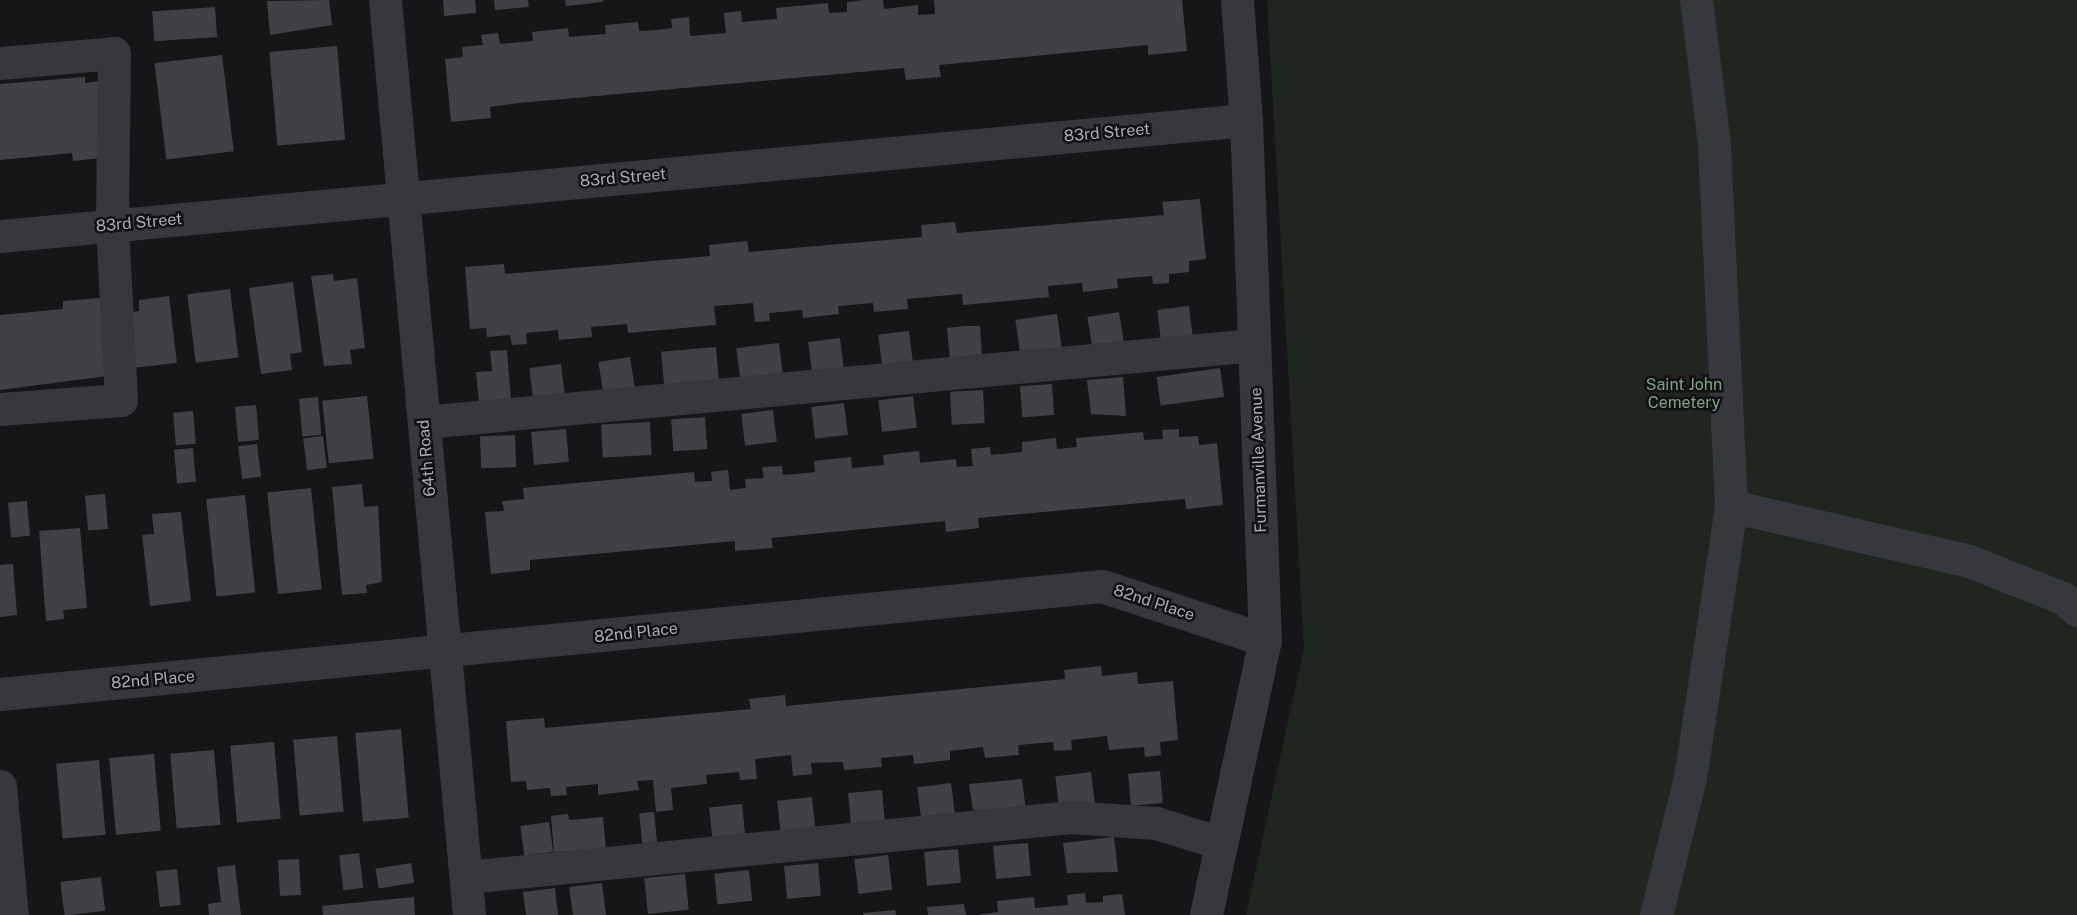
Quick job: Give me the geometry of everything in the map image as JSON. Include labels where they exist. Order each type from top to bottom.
[{"type":"street","name":"64th Road","points":[[385,0],[470,915]]},
{"type":"street","name":"Furmanville Avenue","points":[[1206,915],[1265,640],[1246,120],[1237,0]]},
{"type":"street","points":[[1656,915],[1690,778],[1731,506],[1714,144],[1696,0]]},
{"type":"street","points":[[0,63],[114,53],[111,226],[121,400],[0,410]]},
{"type":"street","name":"83rd Street","points":[[0,236],[1246,120]]},
{"type":"street","points":[[424,422],[1254,345]]},
{"type":"street","points":[[1731,506],[1969,561],[2063,598],[2077,610]]},
{"type":"street","name":"82nd Place","points":[[0,694],[445,653],[1102,586],[1265,640]]},
{"type":"street","points":[[0,786],[12,915]]},
{"type":"street","points":[[466,877],[1071,817],[1156,822],[1221,843]]},
{"type":"green space","name":"Saint John Cemetery","points":[[1267,0],[2077,0],[2077,915],[1246,915],[1304,648]]},
{"type":"building","points":[[329,0],[332,25],[270,35],[267,1]]},
{"type":"building","points":[[443,0],[475,0],[476,13],[444,16]]},
{"type":"building","points":[[494,0],[528,0],[529,7],[495,10]]},
{"type":"building","points":[[565,0],[603,0],[603,2],[566,6]]},
{"type":"building","points":[[883,0],[884,9],[918,5],[918,15],[935,14],[934,0],[1182,0],[1187,51],[1148,55],[1148,45],[939,65],[941,77],[906,80],[904,68],[519,103],[490,107],[491,118],[451,122],[445,59],[463,57],[462,47],[483,45],[481,35],[498,33],[500,44],[533,41],[532,32],[568,28],[569,37],[606,34],[605,25],[638,22],[639,31],[672,28],[671,19],[689,17],[690,36],[726,33],[724,13],[741,11],[742,22],[777,19],[776,8],[828,3],[829,13],[847,12],[847,2]]},
{"type":"building","points":[[215,7],[217,37],[154,41],[152,11]]},
{"type":"building","points":[[337,46],[345,140],[277,146],[269,52]]},
{"type":"building","points":[[222,55],[234,151],[166,160],[155,63]]},
{"type":"building","points":[[85,77],[85,83],[100,81],[109,157],[73,161],[72,153],[0,160],[0,84]]},
{"type":"building","points":[[1200,199],[1206,259],[1189,261],[1189,272],[1169,274],[1169,283],[1153,284],[1152,276],[1117,279],[1118,288],[1083,292],[1082,283],[1048,286],[1049,297],[963,305],[962,294],[907,299],[908,309],[874,312],[873,303],[838,306],[839,314],[803,318],[802,310],[769,313],[770,321],[755,322],[753,303],[714,306],[716,325],[628,333],[627,324],[591,327],[592,337],[559,340],[558,330],[526,333],[527,344],[512,345],[510,335],[487,337],[486,328],[470,329],[465,267],[504,264],[505,274],[710,256],[709,245],[747,241],[749,252],[922,237],[921,225],[955,222],[957,233],[1164,215],[1162,202]]},
{"type":"building","points":[[333,274],[334,281],[357,278],[365,348],[350,350],[352,364],[324,366],[311,276]]},
{"type":"building","points":[[293,282],[302,352],[290,354],[292,370],[261,374],[249,288]]},
{"type":"building","points":[[230,289],[238,357],[196,363],[187,294]]},
{"type":"building","points":[[169,296],[177,363],[132,368],[126,313],[139,311],[139,300]]},
{"type":"building","points":[[100,298],[107,376],[0,390],[0,315],[63,309],[63,301]]},
{"type":"building","points":[[1189,306],[1193,337],[1161,341],[1157,310]]},
{"type":"building","points":[[1119,312],[1124,343],[1092,348],[1087,317]]},
{"type":"building","points":[[1057,314],[1062,348],[1020,354],[1015,320]]},
{"type":"building","points":[[980,326],[982,357],[950,360],[947,328]]},
{"type":"building","points":[[909,331],[913,364],[882,368],[878,335]]},
{"type":"building","points":[[840,338],[844,370],[812,374],[808,342]]},
{"type":"building","points":[[779,343],[783,376],[740,381],[736,348]]},
{"type":"building","points":[[716,347],[719,382],[664,387],[661,352]]},
{"type":"building","points":[[507,350],[511,400],[479,403],[476,372],[492,371],[490,351]]},
{"type":"building","points":[[630,357],[635,389],[603,394],[598,362]]},
{"type":"building","points":[[561,364],[565,395],[533,399],[529,368]]},
{"type":"building","points":[[1220,368],[1224,397],[1161,406],[1157,377]]},
{"type":"building","points":[[1123,377],[1126,416],[1091,414],[1087,380]]},
{"type":"building","points":[[1052,384],[1054,415],[1022,417],[1020,386]]},
{"type":"building","points":[[983,390],[985,423],[952,425],[950,392]]},
{"type":"building","points":[[367,396],[374,459],[329,463],[322,401]]},
{"type":"building","points":[[913,396],[917,428],[882,432],[878,400]]},
{"type":"building","points":[[318,397],[321,435],[302,437],[299,399]]},
{"type":"building","points":[[844,403],[848,435],[815,439],[811,407]]},
{"type":"building","points":[[256,405],[259,440],[238,442],[235,407]]},
{"type":"building","points":[[773,410],[777,442],[745,446],[741,414]]},
{"type":"building","points":[[193,411],[196,444],[176,446],[173,413]]},
{"type":"building","points":[[705,417],[707,449],[673,451],[671,419]]},
{"type":"building","points":[[650,422],[652,455],[603,458],[601,425]]},
{"type":"building","points":[[566,429],[569,462],[534,465],[531,432]]},
{"type":"building","points":[[1179,429],[1179,437],[1198,436],[1199,445],[1217,443],[1223,505],[1186,509],[1185,499],[978,518],[979,528],[946,532],[945,521],[771,538],[773,548],[735,551],[735,541],[530,560],[530,570],[491,574],[485,512],[504,511],[502,501],[524,499],[523,488],[694,472],[695,482],[712,481],[711,472],[728,470],[730,490],[746,488],[745,479],[764,478],[762,467],[782,466],[783,475],[797,474],[815,472],[814,461],[851,457],[852,468],[884,465],[883,455],[919,451],[920,463],[956,459],[957,467],[973,466],[971,449],[990,447],[991,455],[1022,452],[1022,442],[1056,438],[1057,449],[1077,447],[1076,438],[1143,432],[1144,440],[1163,439],[1162,430]]},
{"type":"building","points":[[515,435],[516,467],[481,468],[480,436]]},
{"type":"building","points":[[323,436],[327,468],[307,470],[303,438]]},
{"type":"building","points":[[257,444],[261,477],[242,479],[238,446]]},
{"type":"building","points":[[193,448],[196,482],[177,484],[174,450]]},
{"type":"building","points":[[362,484],[364,507],[378,506],[382,582],[366,585],[367,593],[342,595],[332,487]]},
{"type":"building","points":[[311,488],[322,589],[278,594],[267,493]]},
{"type":"building","points":[[105,494],[108,529],[88,531],[85,496]]},
{"type":"building","points":[[245,495],[255,592],[216,597],[206,499]]},
{"type":"building","points":[[27,501],[30,536],[11,538],[8,503]]},
{"type":"building","points":[[181,512],[191,601],[150,606],[142,535],[154,534],[152,514]]},
{"type":"building","points":[[80,528],[87,608],[63,610],[64,619],[46,621],[39,531]]},
{"type":"building","points":[[13,564],[17,615],[0,617],[0,565]]},
{"type":"building","points":[[1101,666],[1102,676],[1137,672],[1138,684],[1173,681],[1178,740],[1160,742],[1161,755],[1145,757],[1144,747],[1109,750],[1107,736],[1071,740],[1072,750],[1054,751],[1053,742],[1018,745],[1019,755],[985,758],[983,747],[950,751],[950,760],[914,764],[913,755],[881,758],[882,767],[844,770],[843,762],[811,763],[812,774],[793,776],[791,755],[755,759],[757,779],[740,780],[739,772],[706,775],[707,784],[671,788],[673,810],[656,812],[653,780],[637,781],[639,790],[598,795],[598,784],[566,787],[567,795],[551,796],[550,788],[527,790],[526,781],[511,782],[506,721],[544,718],[545,728],[751,709],[749,699],[785,695],[786,706],[1065,679],[1064,670]]},
{"type":"building","points":[[401,729],[409,818],[363,822],[355,733]]},
{"type":"building","points":[[337,736],[344,812],[300,816],[293,740]]},
{"type":"building","points":[[274,742],[281,819],[237,823],[230,746]]},
{"type":"building","points":[[214,750],[221,825],[177,829],[170,754]]},
{"type":"building","points":[[154,754],[161,831],[116,835],[109,758]]},
{"type":"building","points":[[99,760],[106,835],[63,838],[56,764]]},
{"type":"building","points":[[1160,771],[1163,803],[1131,806],[1128,774]]},
{"type":"building","points":[[1091,772],[1095,804],[1059,808],[1055,776]]},
{"type":"building","points":[[1022,779],[1026,811],[973,810],[969,784]]},
{"type":"building","points":[[951,783],[955,818],[922,822],[917,787]]},
{"type":"building","points":[[882,790],[885,822],[851,825],[848,793]]},
{"type":"building","points":[[812,797],[815,828],[780,831],[777,801]]},
{"type":"building","points":[[742,804],[745,834],[712,837],[709,807]]},
{"type":"building","points":[[654,812],[657,842],[642,843],[639,814]]},
{"type":"building","points":[[568,814],[569,820],[603,817],[606,849],[554,852],[551,816]]},
{"type":"building","points":[[549,822],[553,852],[524,856],[520,826]]},
{"type":"building","points":[[1114,837],[1118,872],[1067,873],[1063,843]]},
{"type":"building","points":[[1028,843],[1031,876],[996,879],[993,846]]},
{"type":"building","points":[[958,849],[961,883],[927,886],[924,852]]},
{"type":"building","points":[[359,853],[363,888],[343,890],[339,855]]},
{"type":"building","points":[[888,855],[892,890],[859,894],[854,859]]},
{"type":"building","points":[[299,859],[301,895],[280,896],[278,860]]},
{"type":"building","points":[[411,863],[414,883],[379,888],[375,869]]},
{"type":"building","points":[[818,863],[821,896],[787,899],[784,866]]},
{"type":"building","points":[[235,865],[241,915],[209,915],[208,904],[221,902],[217,867]]},
{"type":"building","points":[[177,869],[181,905],[160,907],[156,871]]},
{"type":"building","points":[[749,870],[752,901],[717,904],[714,874]]},
{"type":"building","points":[[685,874],[689,910],[648,914],[644,878]]},
{"type":"building","points":[[101,877],[105,911],[64,915],[60,882]]},
{"type":"building","points":[[602,883],[606,915],[573,915],[569,887]]},
{"type":"building","points":[[555,888],[558,915],[526,915],[523,892]]},
{"type":"building","points":[[1085,893],[1086,903],[1103,902],[1103,896],[1122,894],[1125,915],[978,915],[998,912],[997,901],[1034,897],[1035,908],[1068,905],[1067,895]]},
{"type":"building","points":[[414,897],[415,915],[323,915],[322,906]]},
{"type":"building","points":[[964,904],[966,915],[928,915],[927,907]]},
{"type":"building","points":[[895,910],[896,915],[863,915],[863,913]]}]
